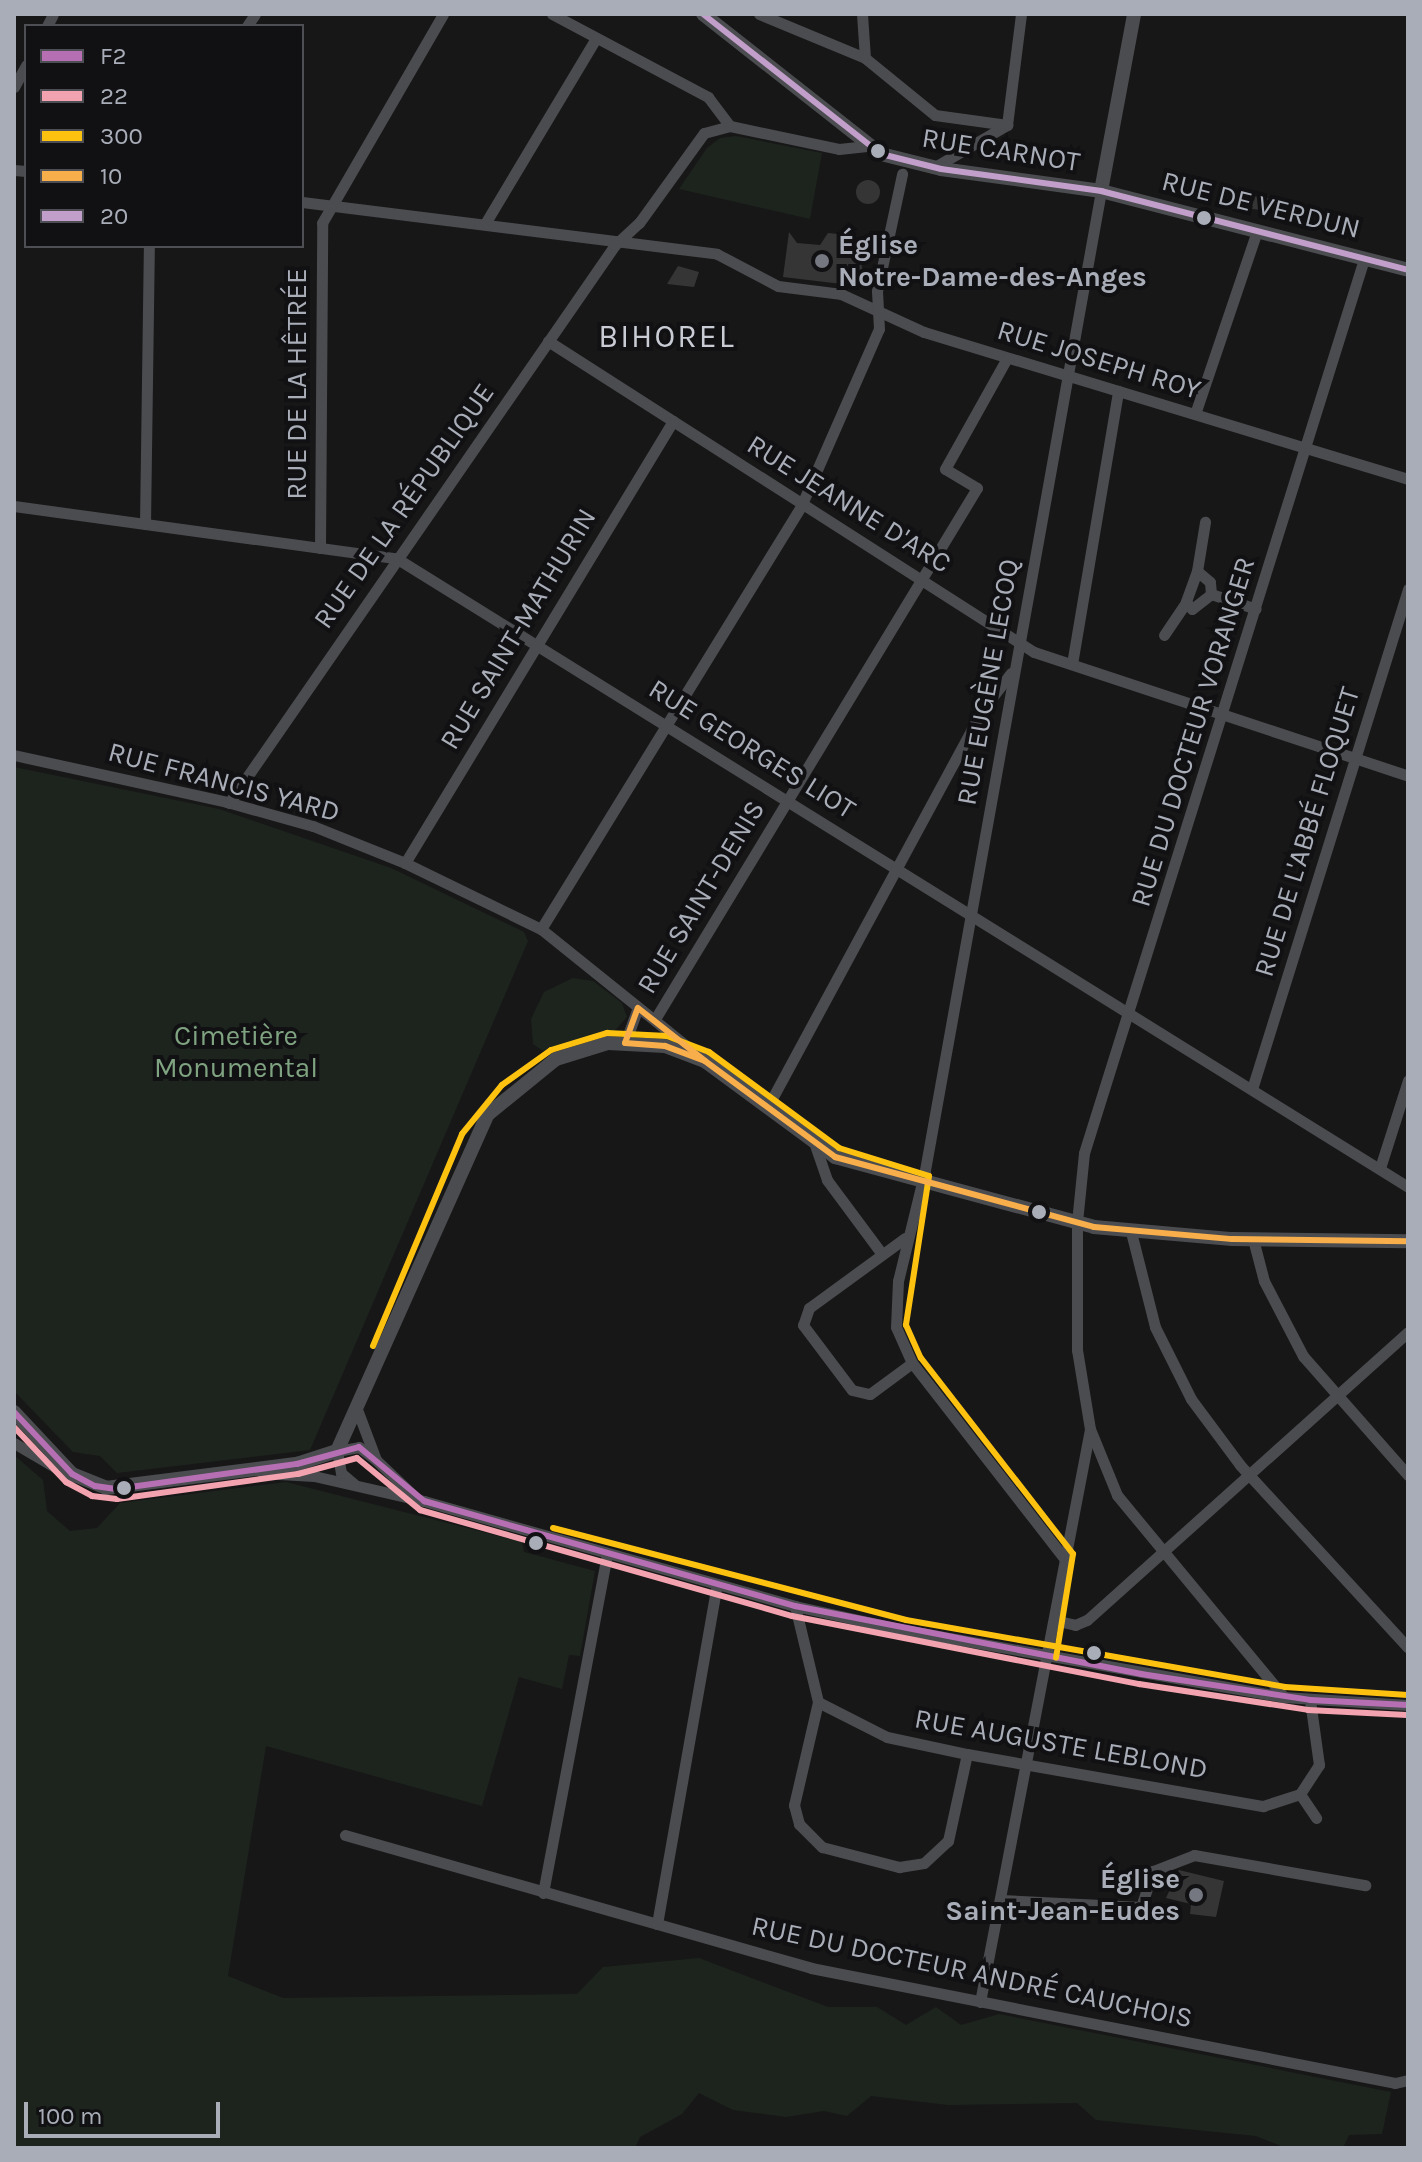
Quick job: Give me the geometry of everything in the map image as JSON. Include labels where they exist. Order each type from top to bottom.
[{"type":"street","points":[[327,205],[443,14]]},
{"type":"street","points":[[552,14],[708,97],[730,126],[839,149],[867,146]]},
{"type":"street","name":"RUE CARNOT","points":[[703,14],[867,146],[933,168],[1101,191]]},
{"type":"street","points":[[759,14],[865,58],[935,115],[1007,125]]},
{"type":"street","points":[[862,14],[865,58]]},
{"type":"street","points":[[1007,125],[1021,14]]},
{"type":"street","points":[[1101,191],[1134,14]]},
{"type":"street","points":[[486,222],[596,38]]},
{"type":"street","points":[[14,87],[24,69]]},
{"type":"street","points":[[933,168],[1007,125]]},
{"type":"street","name":"RUE DE LA RÉPUBLIQUE","points":[[229,803],[620,239],[639,223],[704,133],[730,126]]},
{"type":"street","points":[[544,931],[666,724],[802,504],[879,329],[875,314],[902,174]]},
{"type":"street","name":"RUE DE VERDUN","points":[[1101,191],[1408,270]]},
{"type":"street","name":"RUE EUGÈNE LECOQ","points":[[1064,1558],[912,1363],[896,1327],[905,1238],[920,1181],[972,914],[1018,640],[1101,191]]},
{"type":"street","points":[[304,202],[620,239]]},
{"type":"street","name":"RUE DE LA HÊTRÉE","points":[[320,548],[327,205]]},
{"type":"street","points":[[1195,414],[1257,231]]},
{"type":"street","name":"RUE JOSEPH ROY","points":[[620,239],[717,254],[778,286],[841,294],[875,314],[1007,358],[1408,479]]},
{"type":"street","points":[[145,524],[149,248]]},
{"type":"street","name":"RUE DU DOCTEUR VORANGER","points":[[1090,1429],[1077,1350],[1077,1222],[1084,1153],[1225,718],[1364,259]]},
{"type":"street","name":"RUE JEANNE D'ARC","points":[[548,341],[1018,640],[1072,664],[1225,718],[1408,776]]},
{"type":"street","name":"RUE SAINT-DENIS","points":[[658,1021],[977,488],[945,469],[1007,358]]},
{"type":"street","points":[[1072,664],[1118,391]]},
{"type":"street","name":"RUE SAINT-MATHURIN","points":[[405,863],[673,421]]},
{"type":"street","name":"RUE GEORGES LIOT","points":[[14,506],[396,558],[1408,1187]]},
{"type":"street","points":[[1164,635],[1186,602],[1197,571],[1205,522]]},
{"type":"street","points":[[1186,602],[1200,609],[1211,594],[1210,582],[1197,571]]},
{"type":"street","name":"RUE DE L'ABBÉ FLOQUET","points":[[1252,1089],[1408,589]]},
{"type":"street","points":[[1211,594],[1256,609]]},
{"type":"street","points":[[767,1108],[983,709],[1013,670]]},
{"type":"street","points":[[983,709],[1006,713]]},
{"type":"street","name":"RUE FRANCIS YARD","points":[[14,755],[229,803],[313,826],[405,863],[544,931],[705,1061]]},
{"type":"street","points":[[625,1043],[638,1008]]},
{"type":"street","points":[[658,1021],[661,1045]]},
{"type":"street","points":[[358,1487],[341,1473],[337,1451],[358,1412],[440,1208],[487,1115],[556,1059],[625,1043],[661,1045],[705,1061],[815,1145],[920,1181],[1077,1222],[1131,1232],[1253,1239],[1408,1241]]},
{"type":"street","points":[[1380,1168],[1408,1080]]},
{"type":"street","points":[[815,1145],[827,1180],[882,1254]]},
{"type":"street","points":[[1131,1232],[1142,1287],[1170,1361],[1249,1476],[1408,1648]]},
{"type":"street","points":[[905,1238],[809,1308],[803,1325],[852,1390],[870,1394],[912,1363]]},
{"type":"street","points":[[1253,1239],[1280,1317],[1336,1396],[1408,1475]]},
{"type":"street","points":[[1054,1620],[1081,1625],[1408,1332]]},
{"type":"street","points":[[14,1412],[81,1480]]},
{"type":"street","points":[[358,1412],[376,1460]]},
{"type":"street","points":[[1090,1429],[1117,1495],[1162,1555],[1284,1697]]},
{"type":"street","points":[[980,2002],[1090,1429]]},
{"type":"street","points":[[14,1443],[81,1480],[116,1489],[322,1459],[337,1451],[359,1447],[376,1460],[391,1480],[424,1501]]},
{"type":"street","points":[[242,1471],[314,1476],[424,1501],[795,1606],[1046,1656],[1284,1697],[1408,1705]]},
{"type":"street","points":[[543,1893],[607,1555]]},
{"type":"street","points":[[657,1924],[717,1584]]},
{"type":"street","points":[[795,1606],[818,1702],[794,1805],[799,1824],[822,1847],[899,1867],[924,1863],[948,1841],[967,1754]]},
{"type":"street","points":[[1310,1700],[1319,1765],[1300,1794],[1316,1818]]},
{"type":"street","name":"RUE AUGUSTE LEBLOND","points":[[818,1702],[887,1737],[967,1754],[1025,1760],[1263,1806],[1300,1794]]},
{"type":"street","name":"RUE DU DOCTEUR ANDRÉ CAUCHOIS","points":[[345,1835],[811,1968],[1395,2083],[1408,2080]]},
{"type":"street","points":[[1001,1900],[1141,1907],[1153,1871],[1194,1855],[1365,1885]]},
{"type":"green space","points":[[736,136],[822,153],[810,219],[679,189],[707,148],[720,138]]},
{"type":"green space","name":"Cimetière Monumental","points":[[14,767],[219,809],[391,868],[524,932],[528,941],[310,1450],[117,1473],[100,1456],[73,1452],[14,1391]]},
{"type":"green space","points":[[573,978],[593,981],[622,1003],[627,1017],[611,1035],[543,1051],[533,1044],[531,1019],[544,992]]},
{"type":"green space","points":[[14,1455],[43,1480],[47,1511],[70,1531],[97,1528],[120,1503],[286,1482],[522,1542],[524,1552],[595,1571],[580,1656],[569,1655],[562,1689],[519,1677],[482,1806],[266,1746],[228,1976],[283,1998],[577,1994],[603,1967],[699,1958],[828,2007],[877,2007],[906,2025],[936,2007],[961,2025],[999,2014],[1391,2092],[1382,2134],[1349,2135],[1343,2148],[1286,2148],[1256,2136],[1096,2120],[1077,2103],[948,2105],[871,2096],[847,2116],[824,2111],[786,2117],[733,2110],[699,2093],[682,2114],[640,2137],[635,2148],[14,2148]]},
{"type":"building","points":[[868,180],[877,183],[880,192],[877,201],[868,204],[859,201],[856,192],[859,183]]},
{"type":"building","points":[[1246,195],[1298,202],[1297,215],[1244,208]]},
{"type":"building","name":"Église Notre-Dame-des-Anges","points":[[789,232],[797,243],[820,245],[828,233],[848,235],[856,240],[863,272],[851,277],[850,285],[783,277]]},
{"type":"building","points":[[678,266],[699,272],[694,287],[667,284]]},
{"type":"building","name":"Église Saint-Jean-Eudes","points":[[1179,1870],[1224,1881],[1216,1917],[1190,1914],[1191,1904],[1166,1898]]},
{"type":"transit line","name":"20","points":[[703,14],[881,154],[941,169],[1101,191],[1408,270]]},
{"type":"transit line","name":"10","points":[[638,1008],[705,1061],[665,1046],[625,1043],[638,1008]]},
{"type":"transit line","name":"300","points":[[373,1346],[462,1134],[502,1085],[551,1050],[607,1033],[667,1036],[709,1052],[839,1148],[929,1176],[906,1325],[921,1358],[1073,1554],[1056,1658]]},
{"type":"transit line","name":"10","points":[[705,1061],[835,1157],[1094,1227],[1232,1239],[1408,1241]]},
{"type":"transit line","name":"F2","points":[[14,1412],[72,1474],[95,1486],[116,1489],[297,1464],[359,1447],[424,1501],[795,1606],[1141,1674],[1310,1700],[1408,1705]]},
{"type":"transit line","name":"22","points":[[14,1427],[66,1482],[92,1496],[117,1499],[298,1474],[357,1458],[420,1510],[792,1616],[1139,1684],[1308,1710],[1407,1715]]},
{"type":"transit line","name":"300","points":[[553,1528],[906,1620],[1285,1687],[1408,1695]]},
{"type":"place","name":"Église Notre-Dame-des-Anges","points":[[822,261]]},
{"type":"place","name":"Église Saint-Jean-Eudes","points":[[1196,1895]]},
{"type":"district","name":"BIHOREL","points":[[667,337]]}]
